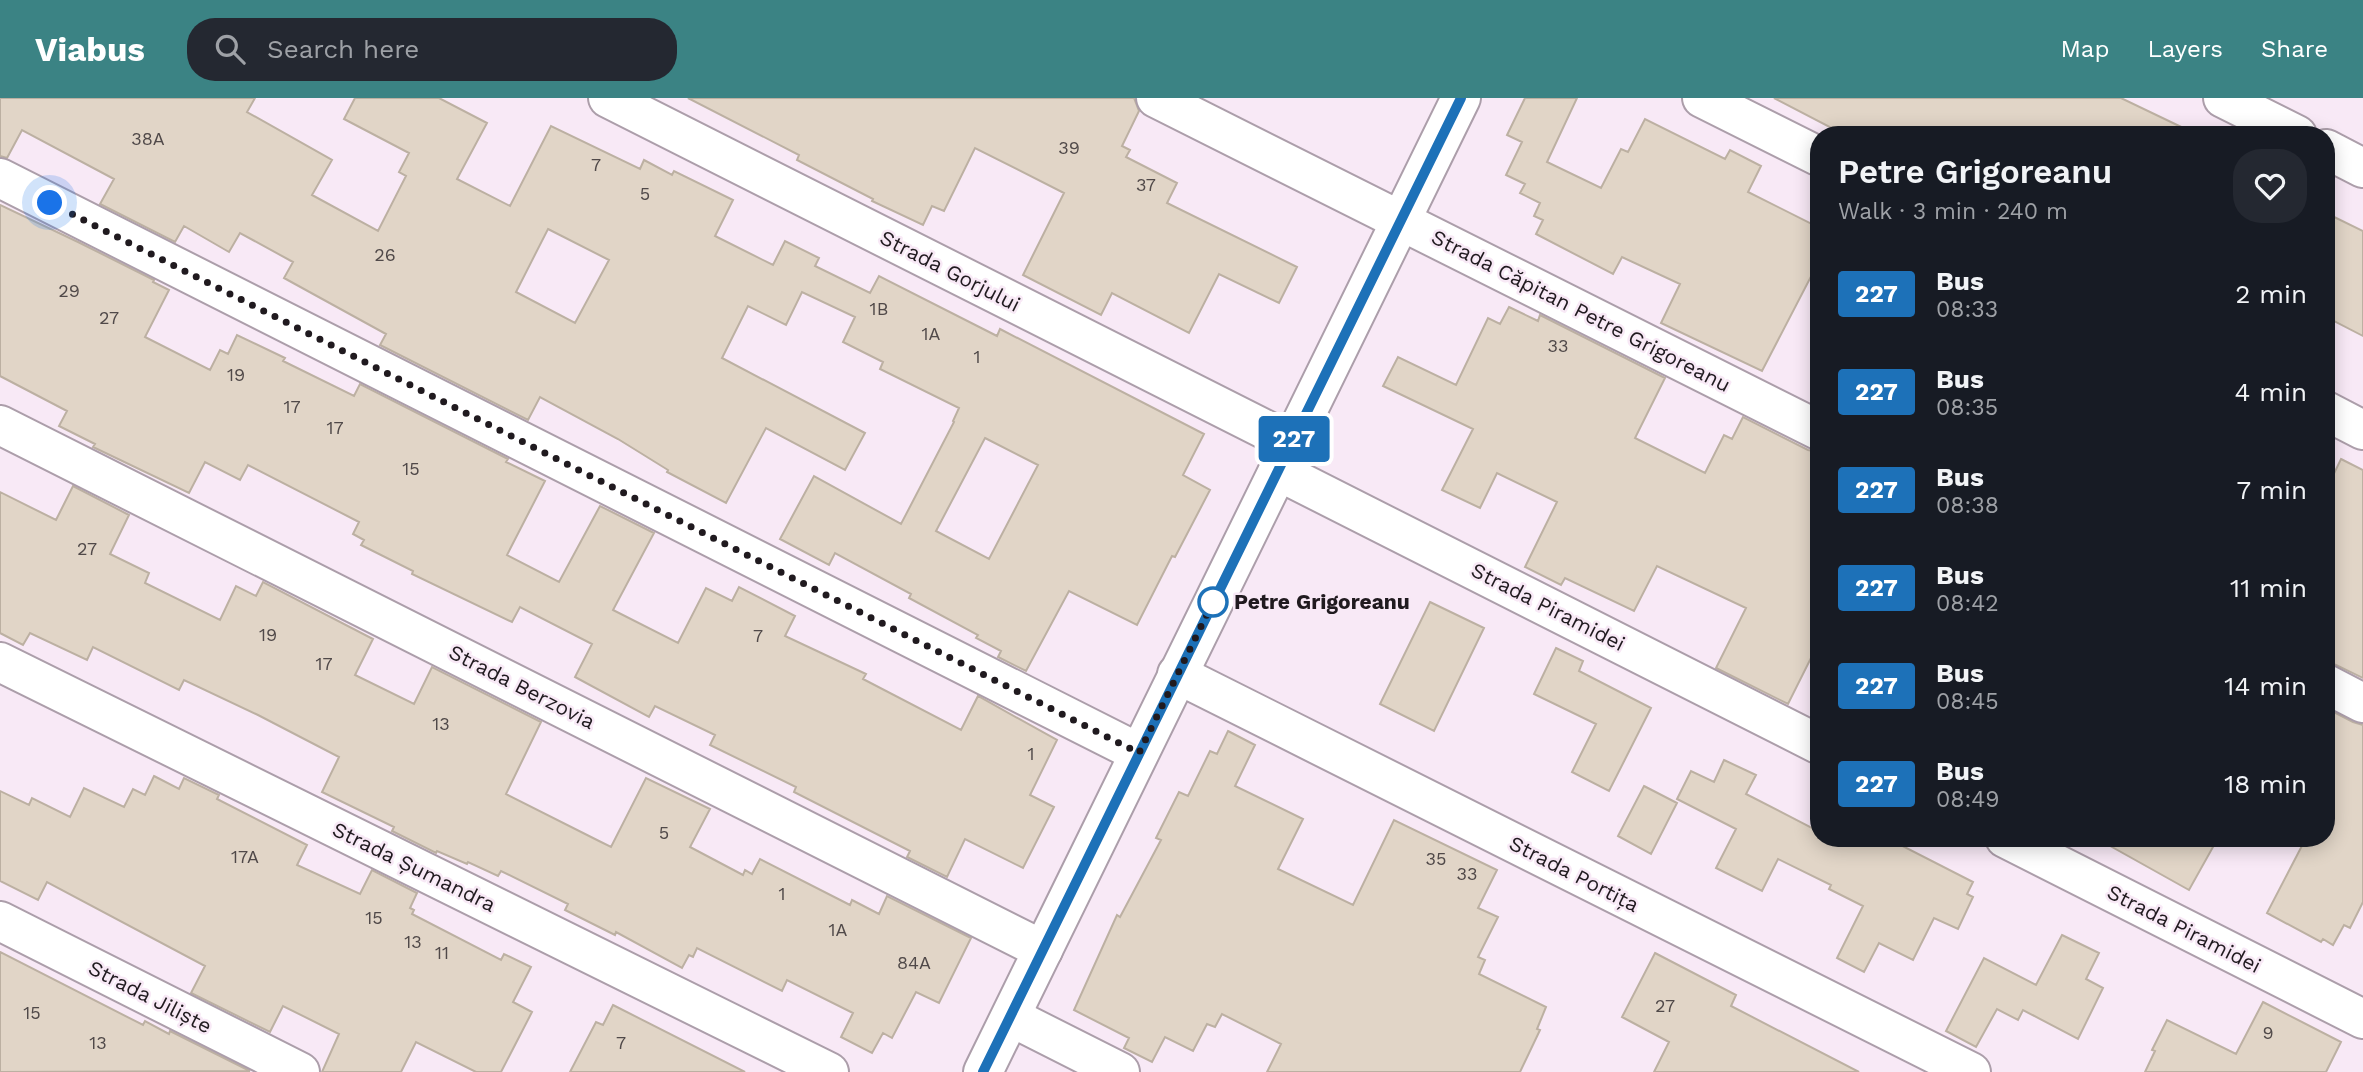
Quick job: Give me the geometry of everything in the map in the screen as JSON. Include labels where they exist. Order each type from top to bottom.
[{"type":"street","name":"Strada Gorjului","points":[[608,98],[1285,457]]},
{"type":"street","name":"Strada Căpitan Petre Grigoreanu","points":[[1156,98],[1810,426]]},
{"type":"street","points":[[983,1072],[1461,98]]},
{"type":"street","points":[[1702,98],[1810,152]]},
{"type":"street","points":[[2223,98],[2279,126]]},
{"type":"street","points":[[2335,154],[2363,168]]},
{"type":"street","points":[[0,178],[1139,753]]},
{"type":"street","points":[[2335,416],[2363,430]]},
{"type":"street","name":"Strada Berzovia","points":[[0,425],[1043,950]]},
{"type":"street","name":"Strada Piramidei","points":[[1285,457],[1810,740]]},
{"type":"street","name":"Strada Șumandra","points":[[0,662],[829,1072]]},
{"type":"street","name":"Strada Portița","points":[[1177,674],[1971,1072]]},
{"type":"street","points":[[2335,689],[2363,703]]},
{"type":"street","name":"Strada Piramidei","points":[[2023,847],[2363,1019]]},
{"type":"street","name":"Strada Jiliște","points":[[0,921],[300,1072]]},
{"type":"street","points":[[1011,1017],[1120,1072]]},
{"type":"building","points":[[0,98],[255,98],[247,112],[332,160],[312,195],[378,231],[406,176],[399,172],[409,153],[344,119],[355,98],[439,98],[487,123],[457,179],[510,206],[551,126],[640,169],[644,160],[672,175],[674,171],[733,200],[715,236],[773,265],[785,241],[819,258],[815,266],[870,293],[879,276],[997,336],[1000,329],[1204,434],[1183,475],[1210,490],[1137,625],[1069,591],[1026,671],[998,657],[1001,651],[976,638],[978,635],[909,598],[911,594],[835,553],[829,565],[780,539],[814,476],[901,524],[959,408],[880,369],[883,362],[843,342],[855,317],[802,292],[786,325],[748,306],[722,358],[865,433],[845,470],[766,428],[726,503],[667,472],[668,470],[618,439],[540,397],[528,420],[380,345],[386,334],[284,278],[293,262],[240,233],[229,252],[184,226],[175,242],[100,204],[114,179],[22,130],[7,158],[0,156]],"holes":[[[548,229],[609,260],[575,323],[516,292]],[[985,438],[1038,465],[989,559],[936,531]]]},
{"type":"building","points":[[688,98],[1134,98],[1139,111],[1122,146],[1130,150],[1126,157],[1177,183],[1167,203],[1297,267],[1279,303],[1219,274],[1189,333],[1112,293],[1101,315],[1023,275],[1064,193],[975,148],[944,211],[932,206],[923,225],[872,201],[873,199],[797,160],[799,155]]},
{"type":"building","points":[[1525,98],[1577,98],[1547,162],[1601,188],[1621,149],[1628,152],[1645,119],[1725,159],[1730,150],[1761,166],[1748,192],[1810,223],[1810,278],[1762,371],[1661,323],[1680,284],[1622,257],[1613,274],[1536,234],[1543,220],[1534,216],[1540,203],[1520,193],[1525,184],[1506,175],[1522,142],[1507,135]]},
{"type":"building","points":[[1774,98],[2121,98],[2179,126],[1828,126]]},
{"type":"building","points":[[0,205],[154,280],[153,282],[169,290],[145,337],[210,370],[220,350],[228,354],[237,335],[354,396],[360,384],[508,459],[506,462],[545,481],[507,555],[559,582],[600,506],[654,533],[613,610],[678,643],[706,588],[732,601],[739,587],[795,616],[785,636],[866,674],[863,679],[961,730],[978,696],[1057,740],[1030,795],[1054,807],[1023,868],[965,839],[947,877],[907,857],[910,851],[794,792],[796,787],[710,745],[715,735],[655,706],[649,717],[575,677],[592,644],[520,607],[512,622],[412,574],[413,571],[361,545],[364,540],[353,534],[359,522],[248,465],[240,480],[205,462],[189,493],[93,447],[95,444],[59,426],[67,411],[0,376]]},
{"type":"building","points":[[2335,217],[2363,231],[2363,336],[2335,322]]},
{"type":"building","points":[[1509,307],[1538,321],[1540,315],[1665,378],[1635,438],[1705,473],[1724,435],[1732,439],[1743,417],[1810,450],[1810,660],[1788,704],[1716,668],[1746,608],[1657,566],[1634,611],[1565,578],[1561,585],[1525,567],[1557,502],[1497,473],[1480,508],[1442,490],[1473,429],[1383,386],[1398,357],[1456,385],[1488,318],[1500,324]]},
{"type":"building","points":[[2341,459],[2363,470],[2363,678],[2335,665],[2335,471]]},
{"type":"building","points":[[73,486],[129,515],[110,554],[149,573],[145,583],[220,620],[236,586],[256,596],[263,582],[373,639],[355,675],[414,704],[432,667],[541,722],[506,794],[599,841],[611,847],[646,778],[710,809],[690,847],[743,875],[745,870],[752,874],[760,859],[850,905],[852,900],[879,914],[887,896],[971,938],[939,1003],[916,992],[892,1038],[883,1033],[872,1053],[841,1037],[853,1013],[787,980],[782,991],[697,948],[693,957],[689,955],[682,968],[616,932],[615,935],[565,910],[568,904],[501,871],[498,876],[468,862],[467,864],[437,851],[436,853],[392,831],[394,827],[322,792],[339,757],[258,715],[184,680],[179,690],[93,647],[87,660],[30,633],[23,645],[0,633],[0,492],[56,520]]},
{"type":"building","points":[[1430,602],[1484,628],[1434,731],[1380,704]]},
{"type":"building","points":[[1556,648],[1583,661],[1579,671],[1651,708],[1609,791],[1572,772],[1596,724],[1534,694]]},
{"type":"building","points":[[2335,713],[2363,725],[2363,902],[2350,928],[2344,925],[2333,945],[2323,939],[2321,942],[2267,913],[2301,847],[2335,847]]},
{"type":"building","points":[[1228,731],[1255,745],[1235,786],[1303,819],[1278,869],[1353,905],[1394,820],[1497,870],[1478,908],[1498,917],[1478,957],[1485,960],[1479,974],[1546,1007],[1537,1029],[1540,1030],[1520,1072],[1267,1072],[1281,1044],[1222,1014],[1215,1027],[1207,1024],[1193,1051],[1165,1037],[1152,1062],[1124,1048],[1129,1038],[1074,1010],[1117,915],[1120,917],[1161,840],[1156,838],[1179,792],[1188,796],[1210,751],[1217,754]]},
{"type":"building","points":[[1724,760],[1756,775],[1746,794],[1810,827],[1810,847],[1905,847],[1973,882],[1967,894],[1973,897],[1958,929],[1934,918],[1913,960],[1879,943],[1864,972],[1837,958],[1863,906],[1829,889],[1831,885],[1778,859],[1762,891],[1716,868],[1736,829],[1677,799],[1691,771],[1714,782]]},
{"type":"building","points":[[154,776],[179,789],[184,778],[219,795],[217,799],[307,845],[297,865],[360,894],[372,870],[417,893],[410,908],[414,910],[412,914],[501,960],[504,954],[531,967],[513,1002],[532,1012],[501,1072],[476,1072],[416,1042],[401,1072],[322,1072],[339,1034],[283,1006],[270,1032],[191,993],[205,966],[47,882],[38,900],[0,881],[0,791],[29,805],[32,798],[70,817],[84,788],[124,807],[133,789],[145,795]]},
{"type":"building","points":[[1644,786],[1677,803],[1651,854],[1618,836]]},
{"type":"building","points":[[2112,847],[2213,847],[2189,890]]},
{"type":"building","points":[[2062,935],[2099,953],[2086,979],[2103,988],[2078,1039],[2023,1010],[2018,1020],[1997,1009],[1976,1047],[1946,1031],[1984,958],[2036,985]]},
{"type":"building","points":[[0,952],[143,1025],[145,1021],[169,1034],[170,1031],[250,1071],[0,1072]]},
{"type":"building","points":[[1655,953],[1736,995],[1731,1006],[1859,1072],[1654,1072],[1669,1042],[1622,1017]]},
{"type":"building","points":[[2263,1002],[2341,1042],[2326,1072],[2145,1072],[2155,1051],[2152,1050],[2167,1020],[2236,1054]]},
{"type":"building","points":[[613,1005],[745,1072],[570,1072],[596,1022],[603,1025]]},
{"type":"bus line","name":"227","points":[[983,1072],[1461,98]]},
{"type":"place","name":"Petre Grigoreanu","points":[[1213,602]]},
{"type":"route","points":[[50,203],[1139,753],[1213,602]]}]
